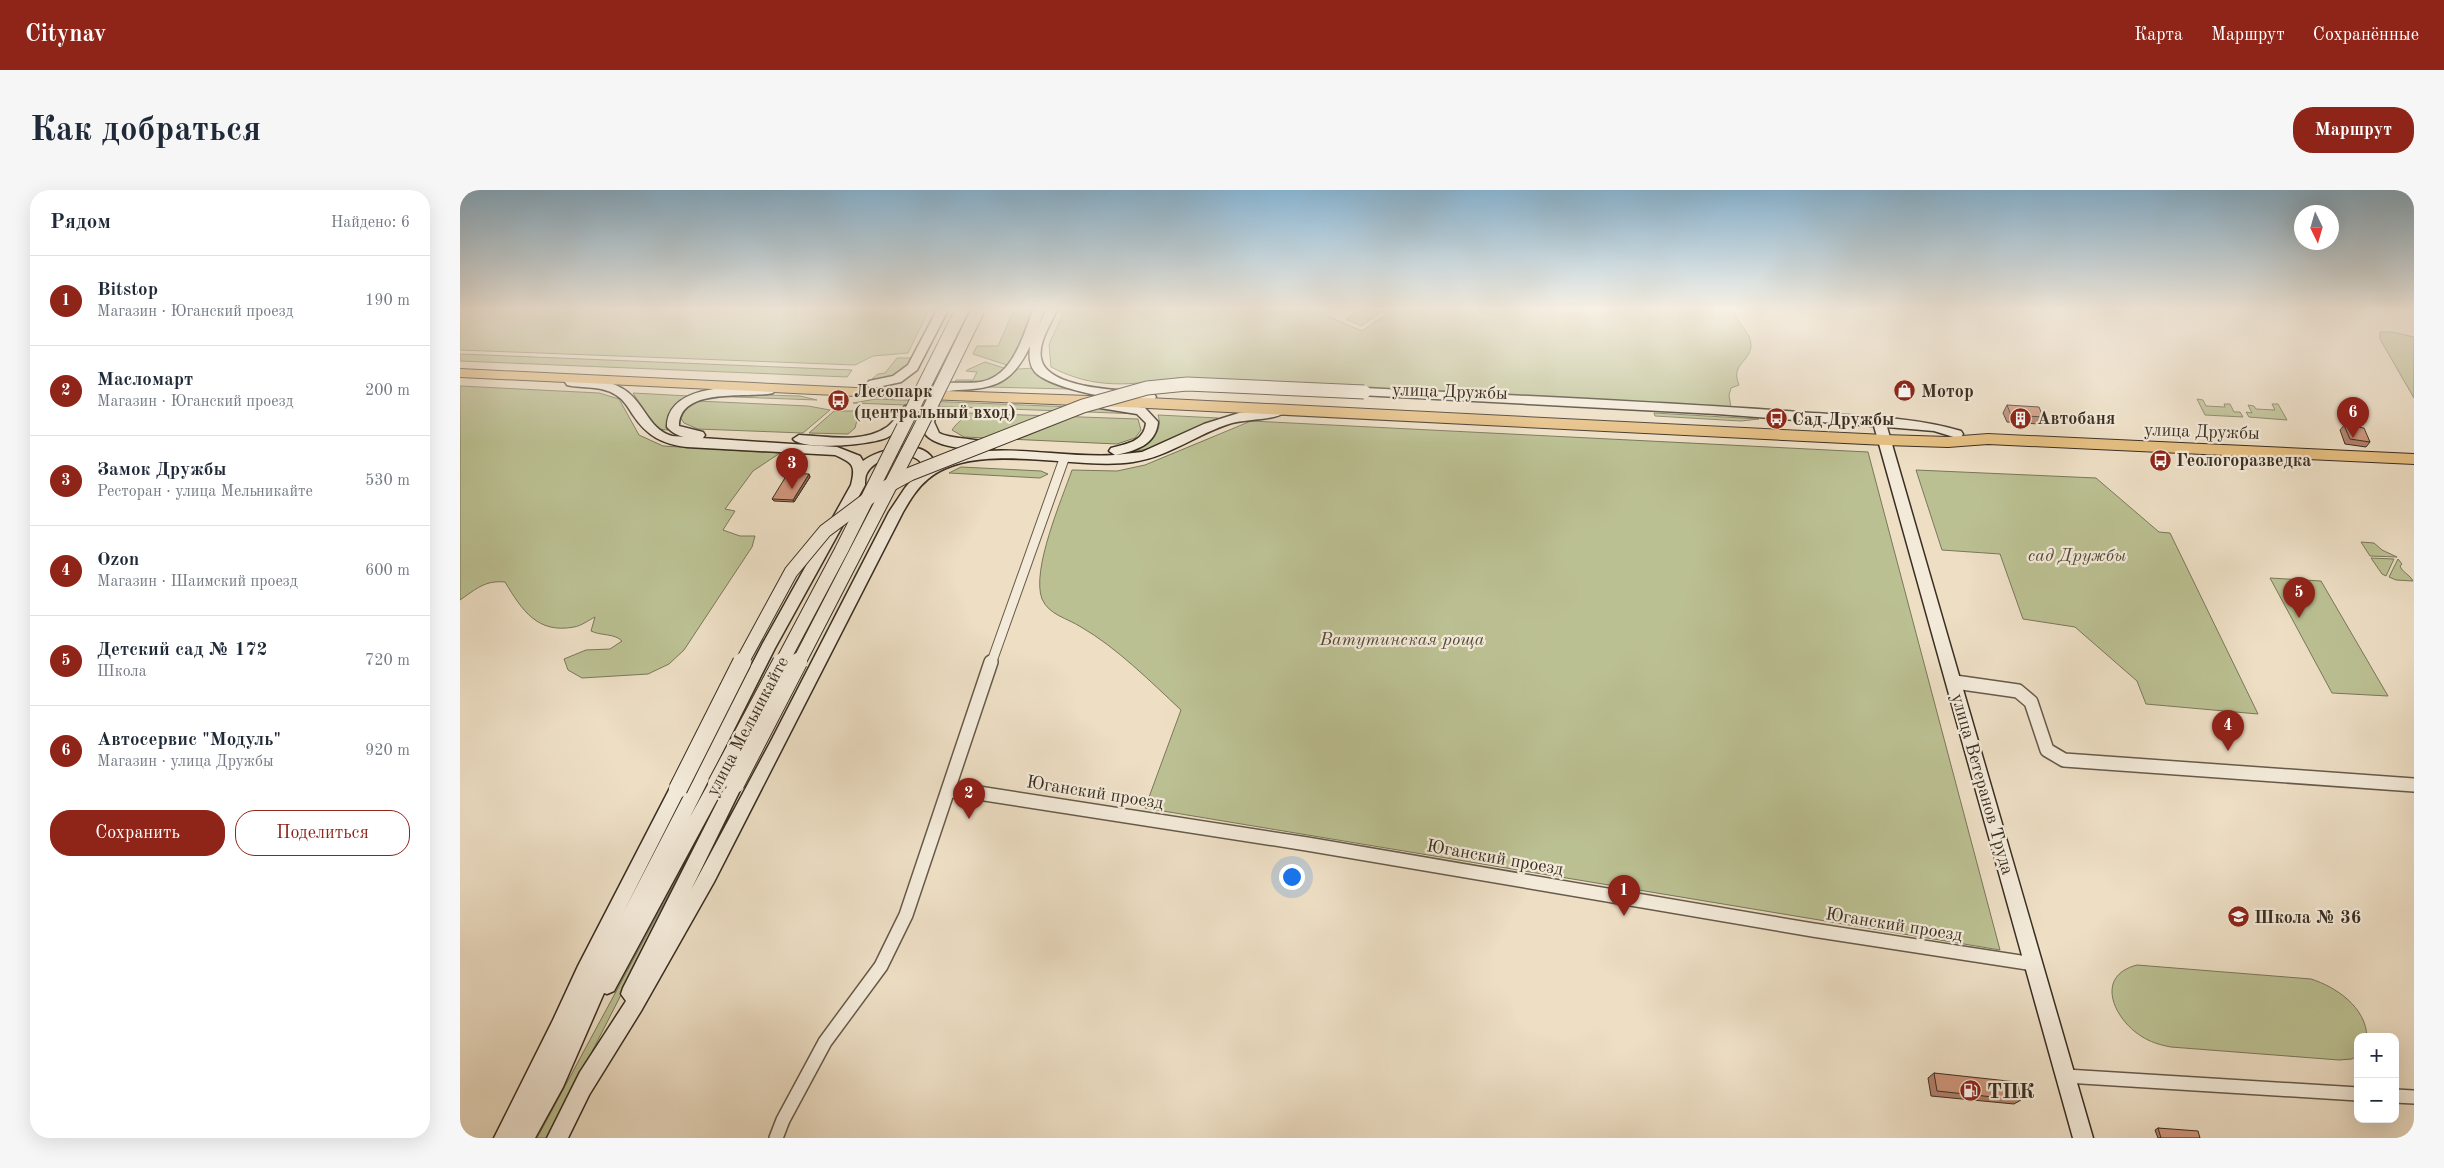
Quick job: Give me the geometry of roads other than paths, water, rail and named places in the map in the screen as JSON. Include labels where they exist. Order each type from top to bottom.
[{"type":"main road","points":[[873,384],[898,379],[913,367],[920,354]]},
{"type":"main road","name":"улица Мельникайте","points":[[557,1138],[583,1088],[726,784],[940,354]]},
{"type":"main road","name":"улица Мельникайте","points":[[524,1138],[726,784],[933,403],[957,354]]},
{"type":"main road","points":[[934,388],[987,384],[1008,373],[1019,354]]},
{"type":"main road","points":[[1035,354],[1035,359],[1042,372],[1068,386],[1150,397]]},
{"type":"main road","name":"улица Дружбы","points":[[460,366],[1642,418],[1882,431],[1948,442],[1988,439]]},
{"type":"main road","name":"улица Дружбы","points":[[460,373],[781,389],[1328,412],[1957,434],[1988,439],[2414,459]]},
{"type":"main road","points":[[535,377],[610,387],[627,397],[649,431],[665,439],[686,443],[837,451],[855,459],[861,471]]},
{"type":"main road","points":[[504,1138],[560,1027],[584,972],[756,635],[791,572],[826,531],[849,511],[877,492],[910,474],[987,442],[1083,406],[1141,390],[1187,384],[1718,410],[1882,431]]},
{"type":"main road","points":[[781,389],[720,392],[699,396],[680,407],[672,421],[673,427],[686,433],[857,441],[870,439],[890,431],[916,403]]},
{"type":"main road","points":[[933,403],[928,422],[932,435],[937,439],[959,443],[1102,452],[1124,450],[1146,438],[1152,427],[1150,417],[1141,411],[1062,400]]},
{"type":"main road","points":[[923,475],[952,461],[974,456],[1107,460],[1143,456],[1214,423],[1242,415],[1328,412]]},
{"type":"main road","name":"улица Ветеранов Труда","points":[[1882,431],[1955,682],[2083,1138]]},
{"type":"main road","points":[[551,1088],[612,954],[768,647],[858,485],[861,471],[870,461],[878,457],[905,451],[921,455],[928,461],[929,466],[900,508],[860,581],[777,745],[685,917],[620,1032],[583,1088]]},
{"type":"street","points":[[776,1138],[783,1120],[825,1042],[845,1012],[881,966],[906,915],[949,791],[974,710],[1064,458]]},
{"type":"street","points":[[1955,682],[2018,691],[2031,702],[2048,750],[2064,760],[2414,785]]},
{"type":"street","name":"Юганский проезд","points":[[949,791],[972,792],[1307,844],[1814,930],[2034,964]]},
{"type":"street","points":[[2066,1076],[2354,1094]]},
{"type":"street","points":[[2399,1096],[2414,1097]]},
{"type":"place","name":"Мотор","points":[[1905,391]]},
{"type":"place","name":"Лесопарк (центральный вход)","points":[[838,401]]},
{"type":"place","name":"Автобаня","points":[[2021,418]]},
{"type":"place","name":"Сад Дружбы","points":[[1776,419]]},
{"type":"place","name":"Автосервис \"Модуль\"","points":[[2353,438]]},
{"type":"place","name":"Геологоразведка","points":[[2160,460]]},
{"type":"place","name":"Замок Дружбы","points":[[792,489]]},
{"type":"place","name":"Детский сад № 172","points":[[2299,618]]},
{"type":"place","name":"Ozon","points":[[2228,751]]},
{"type":"place","name":"Масломарт","points":[[969,819]]},
{"type":"place","name":"Bitstop","points":[[1624,916]]},
{"type":"place","name":"Школа № 36","points":[[2238,917]]},
{"type":"place","name":"ТПК","points":[[1971,1091]]},
{"type":"park label","name":"сад Дружбы","points":[[2077,555]]},
{"type":"park label","name":"Ватутинская роща","points":[[1402,639]]}]
